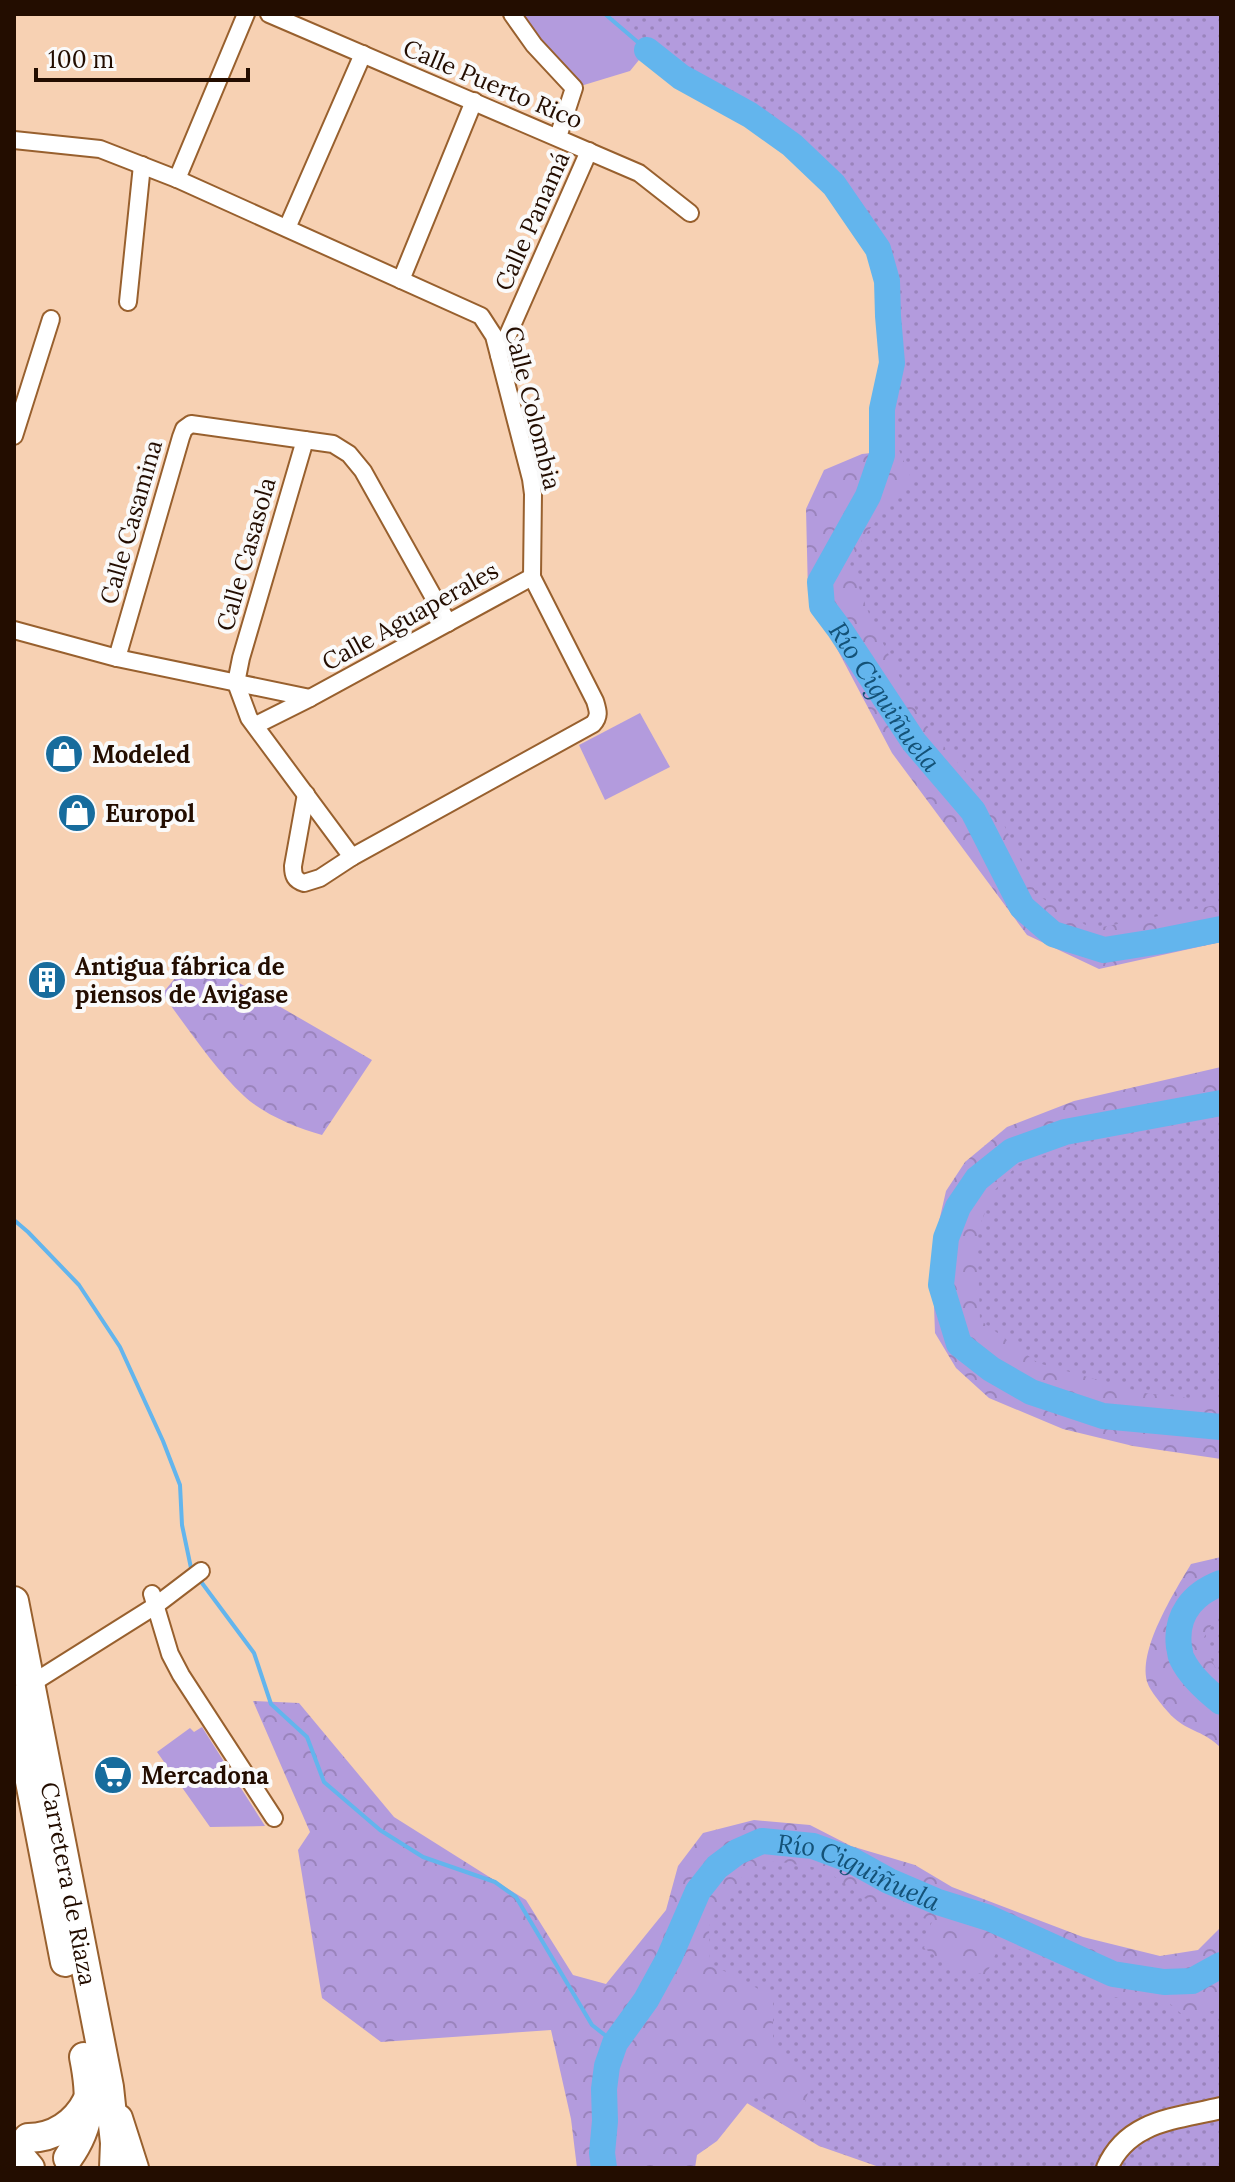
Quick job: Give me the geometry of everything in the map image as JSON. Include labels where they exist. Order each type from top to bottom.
[{"type":"highway","name":"Carretera de Riaza","points":[[14,1601],[22,1692],[100,2088],[115,2143],[114,2168]]},
{"type":"highway","name":"Carretera de Riaza","points":[[68,2159],[100,2088]]},
{"type":"highway","points":[[19,2138],[55,2133],[73,2121],[100,2088]]},
{"type":"highway","points":[[19,2138],[68,2159],[94,2159],[106,2168]]},
{"type":"highway","points":[[19,2138],[30,2168]]},
{"type":"main road","points":[[100,2088],[135,2168]]},
{"type":"street","points":[[177,179],[246,14]]},
{"type":"street","name":"Calle Puerto Rico","points":[[269,14],[645,176],[690,213]]},
{"type":"street","points":[[512,14],[534,45],[574,88],[558,137]]},
{"type":"street","points":[[287,228],[363,54]]},
{"type":"street","points":[[401,280],[474,101]]},
{"type":"street","name":"Calle Colombia","points":[[14,140],[100,149],[177,179],[481,316],[494,336],[531,479],[532,577],[595,701],[599,712],[597,719],[311,882],[304,883],[296,880],[293,866],[306,794]]},
{"type":"street","name":"Calle Panamá","points":[[499,355],[589,151]]},
{"type":"street","points":[[128,302],[142,165]]},
{"type":"street","points":[[14,436],[51,319]]},
{"type":"street","name":"Calle Casamina","points":[[117,658],[184,429],[191,424],[333,444],[349,454],[363,471],[448,623]]},
{"type":"street","name":"Calle Casasola","points":[[236,683],[305,440]]},
{"type":"street","name":"Calle Aguaperales","points":[[256,725],[532,577]]},
{"type":"street","name":"Calle Aguaperales","points":[[14,630],[117,658],[310,698]]},
{"type":"street","points":[[236,683],[244,708],[352,857]]},
{"type":"street","points":[[263,688],[274,703],[273,717]]},
{"type":"street","points":[[22,1692],[153,1600],[201,1571]]},
{"type":"street","points":[[153,1600],[170,1654],[181,1675],[274,1818]]},
{"type":"street","points":[[1107,2168],[1117,2149],[1136,2132],[1221,2108]]},
{"type":"green space","points":[[512,14],[605,14],[647,50],[630,71],[574,88]]},
{"type":"green space","points":[[605,14],[1221,14],[1221,929],[1053,934],[822,606],[882,455],[882,409],[892,363],[887,281],[878,249],[834,185],[792,145],[750,115],[681,77]]},
{"type":"green space","points":[[899,450],[911,478],[864,536],[850,564],[871,619],[919,716],[998,812],[1037,895],[1092,929],[1221,904],[1221,942],[1099,969],[1027,935],[892,753],[808,594],[806,509],[824,470],[862,454]]},
{"type":"green space","points":[[640,713],[670,767],[605,800],[579,745]]},
{"type":"green space","points":[[190,960],[208,965],[372,1060],[322,1135],[281,1120],[252,1103],[201,1047],[162,994]]},
{"type":"green space","points":[[1221,1067],[1221,1115],[1100,1137],[1018,1164],[994,1191],[977,1232],[980,1320],[1038,1363],[1144,1393],[1221,1402],[1221,1459],[1133,1446],[1063,1429],[989,1398],[956,1368],[935,1333],[932,1252],[946,1191],[965,1162],[1007,1127],[1074,1101]]},
{"type":"green space","points":[[1221,1103],[1221,1427],[991,1369],[946,1238],[1012,1151]]},
{"type":"green space","points":[[1221,1557],[1221,1615],[1215,1618],[1202,1641],[1221,1679],[1221,1748],[1171,1715],[1149,1687],[1146,1671],[1147,1656],[1159,1622],[1191,1564]]},
{"type":"green space","points":[[1221,1583],[1221,1702],[1186,1607]]},
{"type":"green space","points":[[253,1701],[299,1703],[394,1817],[526,1900],[573,1975],[606,1984],[666,1910],[678,1866],[703,1833],[754,1820],[810,1825],[851,1846],[915,1865],[952,1887],[1083,1937],[1160,1956],[1198,1950],[1221,1927],[1221,2008],[1187,2019],[1167,2001],[1102,1996],[1081,1967],[1000,1944],[986,1975],[948,1965],[924,1948],[932,1921],[864,1898],[824,1869],[775,1861],[746,1872],[714,1913],[709,1927],[710,1966],[735,1975],[773,1998],[773,2043],[812,2080],[799,2121],[790,2127],[757,2091],[717,2141],[697,2155],[695,2168],[577,2168],[571,2119],[551,2030],[381,2042],[322,1998],[298,1850],[310,1832]]},
{"type":"green space","points":[[202,1727],[265,1826],[210,1827],[157,1752],[190,1728],[194,1732]]},
{"type":"green space","points":[[762,1841],[1113,1974],[1221,1965],[1221,2168],[882,2168],[819,2146],[653,2047],[646,2000]]},
{"type":"waterway","name":"Río Ciguiñuela","points":[[605,14],[647,50]]},
{"type":"waterway","name":"Río Ciguiñuela","points":[[647,50],[681,77],[750,115],[792,145],[834,185],[878,249],[887,281],[892,363],[882,409],[882,455],[868,496],[820,582],[822,606],[914,742],[973,811],[1022,907],[1053,934],[1104,950],[1221,929]]},
{"type":"waterway","name":"Río Ciguiñuela","points":[[1221,1103],[1065,1132],[1012,1151],[977,1179],[958,1207],[946,1238],[941,1285],[959,1344],[991,1369],[1031,1392],[1103,1416],[1221,1427]]},
{"type":"waterway","points":[[14,1220],[79,1285],[120,1347],[180,1485],[182,1525],[194,1572]]},
{"type":"waterway","points":[[199,1579],[254,1653],[271,1704],[307,1737],[324,1782],[380,1830],[423,1857],[495,1882],[516,1897],[592,2025],[615,2043]]},
{"type":"waterway","name":"Río Ciguiñuela","points":[[1221,1583],[1194,1600],[1183,1616],[1178,1636],[1185,1665],[1199,1683],[1221,1702]]},
{"type":"waterway","name":"Río Ciguiñuela","points":[[604,2168],[604,2089],[607,2066],[615,2043],[646,2000],[669,1958],[698,1891],[717,1867],[737,1852],[762,1841],[813,1846],[851,1860],[889,1881],[938,1902],[989,1918],[1113,1974],[1164,1982],[1192,1981],[1221,1965]]},
{"type":"place","name":"Modeled","points":[[64,754]]},
{"type":"place","name":"Europol","points":[[77,813]]},
{"type":"place","name":"Antigua fábrica de piensos de Avigase","points":[[47,980]]},
{"type":"place","name":"Mercadona","points":[[113,1775]]}]
